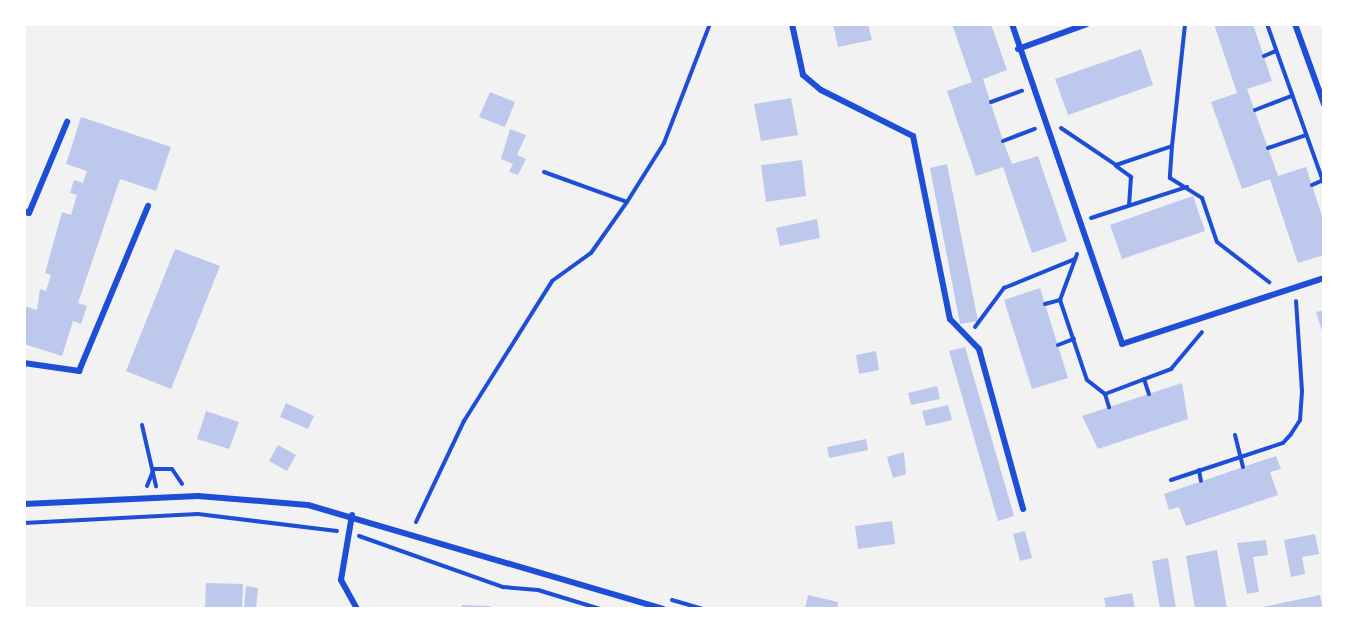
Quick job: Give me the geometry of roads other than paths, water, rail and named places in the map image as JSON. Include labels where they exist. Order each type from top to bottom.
[{"type":"street","points":[[792,24],[803,75],[821,90],[913,136],[950,318],[979,349],[1023,509]]},
{"type":"street","points":[[1012,24],[1018,49],[1034,87],[1122,344],[1324,278]]},
{"type":"street","points":[[1018,49],[1087,24]]},
{"type":"street","points":[[1295,24],[1324,104]]},
{"type":"street","points":[[24,211],[30,213],[67,122]]},
{"type":"street","points":[[24,363],[80,371],[148,206]]},
{"type":"street","points":[[24,504],[157,496],[258,498],[352,515],[663,609]]},
{"type":"street","points":[[352,515],[340,580],[357,609]]}]
